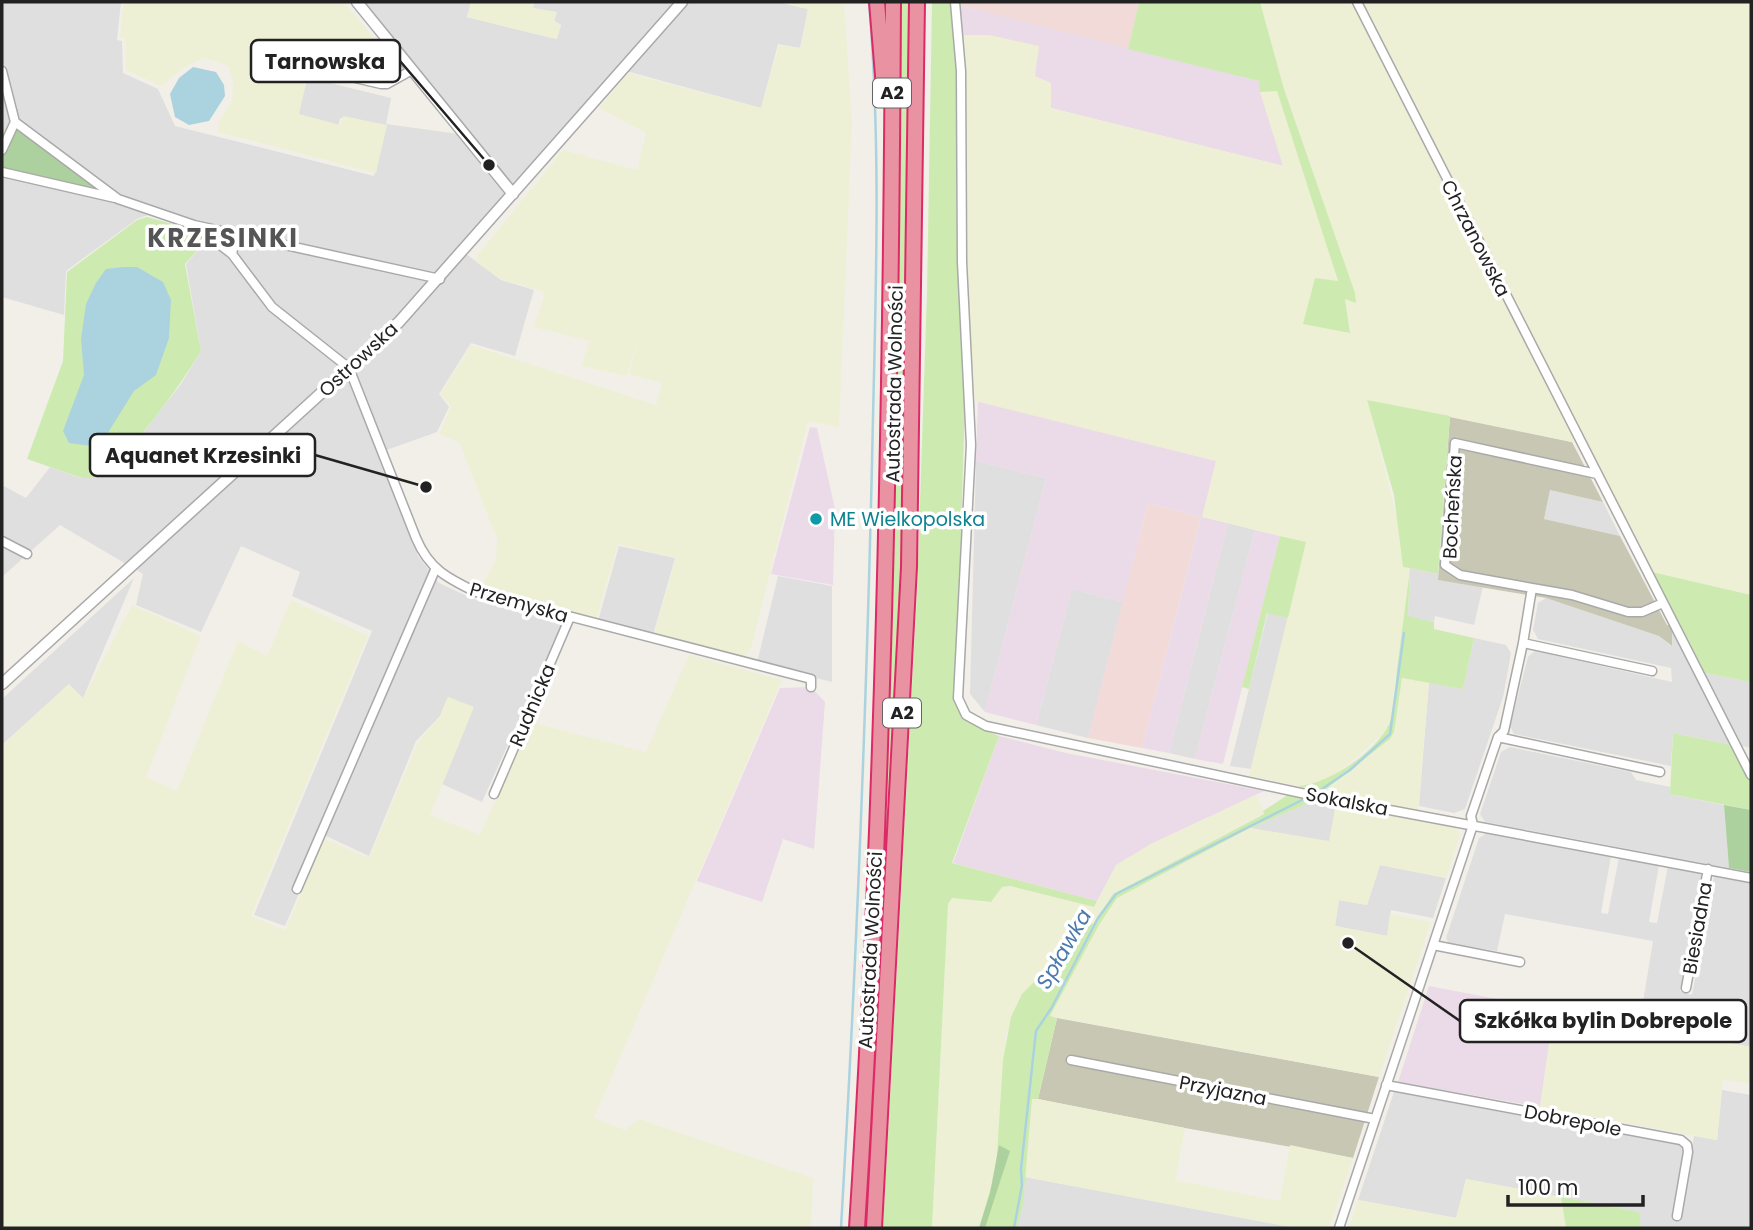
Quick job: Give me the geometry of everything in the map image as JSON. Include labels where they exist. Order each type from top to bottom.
[{"type":"highway","points":[[877,2],[892,184]]},
{"type":"highway","name":"Autostrada Wolności","points":[[857,1228],[875,888],[892,184],[892,2]]},
{"type":"highway","name":"Autostrada Wolności","points":[[874,1228],[909,567],[918,2]]},
{"type":"highway","points":[[918,50],[925,2]]},
{"type":"street","points":[[356,2],[513,194]]},
{"type":"street","name":"Ostrowska","points":[[2,684],[349,368],[440,279],[682,2]]},
{"type":"street","name":"Sokalska","points":[[955,2],[961,71],[962,262],[971,445],[958,698],[961,708],[974,722],[1124,758],[1751,878]]},
{"type":"street","name":"Chrzanowska","points":[[1357,2],[1751,775]]},
{"type":"street","points":[[304,66],[381,84],[412,70]]},
{"type":"street","points":[[2,71],[4,88],[15,122],[118,199]]},
{"type":"street","points":[[2,150],[15,122]]},
{"type":"street","points":[[2,172],[118,199],[194,225],[440,279]]},
{"type":"street","points":[[194,225],[232,254],[272,307],[349,368],[416,538],[424,556],[435,570],[297,889]]},
{"type":"street","points":[[232,254],[235,240],[241,234]]},
{"type":"street","name":"Bocheńska","points":[[1597,474],[1455,443],[1445,565],[1460,575],[1572,595],[1628,612],[1642,612],[1663,603]]},
{"type":"street","points":[[2,541],[27,554]]},
{"type":"street","name":"Przemyska","points":[[435,570],[476,592],[811,680],[811,687]]},
{"type":"street","points":[[1339,1228],[1473,825],[1471,816],[1498,737],[1504,731],[1532,588]]},
{"type":"street","name":"Rudnicka","points":[[494,794],[570,617]]},
{"type":"street","points":[[1523,643],[1652,671]]},
{"type":"street","points":[[1498,737],[1660,772]]},
{"type":"street","name":"Biesiadna","points":[[1686,988],[1708,869]]},
{"type":"street","points":[[1433,945],[1520,962]]},
{"type":"street","name":"Przyjazna","points":[[1071,1060],[1375,1119]]},
{"type":"street","name":"Dobrepole","points":[[1386,1085],[1681,1140],[1687,1145],[1688,1152],[1677,1216]]},
{"type":"shaded area","points":[[2,2],[121,2],[117,40],[122,41],[123,73],[158,89],[175,126],[374,176],[385,128],[340,118],[338,127],[297,118],[306,77],[391,98],[386,124],[466,135],[364,2],[471,2],[467,17],[556,39],[561,25],[533,8],[534,2],[777,2],[808,9],[800,48],[778,44],[761,108],[619,69],[458,248],[501,280],[534,290],[515,356],[471,343],[439,394],[449,407],[437,432],[381,452],[418,556],[439,583],[473,599],[563,622],[482,802],[442,784],[473,708],[448,697],[440,716],[416,741],[369,856],[324,835],[285,926],[254,915],[372,631],[292,596],[300,572],[241,546],[201,632],[136,605],[143,574],[60,525],[2,577],[2,485],[26,498],[50,467],[81,478],[103,478],[130,450],[181,384],[201,351],[186,264],[208,239],[194,226],[148,215],[137,219],[66,271],[64,315],[2,297],[2,94],[12,96],[2,58]]},
{"type":"shaded area","points":[[124,2],[344,2],[402,72],[387,80],[374,80],[303,62],[301,69],[309,71],[299,114],[340,125],[343,116],[387,125],[376,173],[218,132],[219,121],[232,101],[233,82],[229,67],[217,61],[203,58],[186,66],[161,86],[126,70],[125,38],[120,37]]},
{"type":"shaded area","points":[[471,2],[534,2],[533,8],[557,12],[554,22],[561,25],[557,39],[467,17]]},
{"type":"shaded area","points":[[779,2],[844,2],[852,122],[839,427],[808,421],[751,648],[743,657],[654,635],[676,558],[618,544],[596,620],[480,591],[496,559],[497,539],[459,442],[439,434],[451,407],[440,394],[471,345],[656,405],[662,383],[629,374],[638,341],[626,376],[582,366],[589,341],[534,327],[545,292],[501,279],[476,262],[477,256],[563,150],[637,170],[646,133],[599,108],[628,73],[761,108],[779,45],[801,48],[808,9]]},
{"type":"shaded area","points":[[961,2],[1139,2],[1128,49],[961,6]]},
{"type":"shaded area","points":[[1260,2],[1353,2],[1576,443],[1367,400],[1410,568],[1391,717],[1383,734],[1336,775],[1313,785],[1298,786],[1249,776],[1306,542],[1202,517],[1216,461],[975,401],[970,322],[965,189],[966,71],[961,35],[989,35],[1039,46],[1035,76],[1051,83],[1051,108],[1283,166],[1260,92],[1277,90],[1329,249],[1350,332],[1345,299],[1356,303],[1355,293],[1284,89]]},
{"type":"shaded area","points":[[1362,2],[1751,2],[1751,595],[1652,572]]},
{"type":"shaded area","points":[[961,6],[1259,81],[1284,166],[1051,108],[1035,76],[1035,66],[961,35]]},
{"type":"shaded area","points":[[978,401],[1216,461],[1203,517],[1228,523],[1169,753],[1142,748],[1201,517],[1148,503],[1123,602],[1072,589],[1036,725],[985,712],[1046,478],[976,461]]},
{"type":"shaded area","points":[[1450,416],[1572,442],[1603,502],[1550,490],[1544,519],[1620,536],[1667,625],[1672,626],[1672,646],[1659,636],[1546,598],[1438,580]]},
{"type":"shaded area","points":[[810,427],[817,428],[835,509],[833,585],[771,574]]},
{"type":"shaded area","points":[[976,461],[1046,478],[985,712],[970,694]]},
{"type":"shaded area","points":[[1550,490],[1603,502],[1620,536],[1544,519]]},
{"type":"shaded area","points":[[1148,503],[1201,517],[1142,748],[1088,738]]},
{"type":"shaded area","points":[[1228,523],[1255,530],[1195,759],[1169,753]]},
{"type":"shaded area","points":[[1255,530],[1280,536],[1223,764],[1195,759]]},
{"type":"shaded area","points":[[619,546],[675,558],[653,635],[598,621]]},
{"type":"shaded area","points":[[1410,568],[1438,574],[1438,580],[1483,586],[1474,625],[1435,616],[1434,622],[1408,617]]},
{"type":"shaded area","points":[[778,576],[832,586],[832,682],[757,663]]},
{"type":"shaded area","points":[[134,578],[83,698],[68,685],[2,745],[2,699]]},
{"type":"shaded area","points":[[1072,589],[1123,602],[1088,738],[1036,725]]},
{"type":"shaded area","points":[[1546,598],[1659,636],[1671,646],[1672,626],[1732,745],[1673,733],[1671,766],[1514,734],[1510,726],[1528,657],[1535,651],[1672,682],[1671,668],[1538,639],[1533,630],[1538,603]]},
{"type":"shaded area","points":[[291,600],[368,636],[251,916],[285,930],[325,839],[369,858],[418,742],[440,716],[448,697],[474,707],[430,815],[480,835],[530,722],[646,752],[689,655],[782,680],[594,1118],[625,1130],[639,1119],[813,1178],[811,1228],[2,1228],[2,745],[69,684],[83,698],[132,605],[201,636],[146,777],[177,791],[238,641],[267,656]]},
{"type":"shaded area","points":[[1268,612],[1288,618],[1251,769],[1230,766]]},
{"type":"shaded area","points":[[1474,638],[1506,645],[1511,653],[1503,697],[1465,809],[1454,813],[1419,806],[1429,682],[1463,689]]},
{"type":"shaded area","points":[[1705,673],[1751,682],[1751,748],[1742,746]]},
{"type":"shaded area","points":[[1402,678],[1429,682],[1418,810],[1322,792],[1390,739],[1394,732]]},
{"type":"shaded area","points":[[811,687],[825,702],[814,849],[783,839],[762,902],[697,881],[780,688]]},
{"type":"shaded area","points":[[999,736],[1066,753],[1264,791],[1151,844],[1117,865],[1097,901],[953,863]]},
{"type":"shaded area","points":[[1510,747],[1631,772],[1636,780],[1671,787],[1670,794],[1724,805],[1729,868],[1485,822],[1480,814],[1501,752]]},
{"type":"shaded area","points":[[1256,795],[1264,813],[1113,894],[1092,924],[1085,922],[1069,947],[1022,994],[1006,1035],[999,1145],[990,1193],[979,1228],[932,1228],[948,904],[952,898],[986,903],[994,898],[1002,887],[1010,886],[1094,907],[1116,865],[1151,844]]},
{"type":"shaded area","points":[[1314,801],[1336,805],[1329,842],[1250,828]]},
{"type":"shaded area","points":[[1336,805],[1456,827],[1460,835],[1446,878],[1380,865],[1367,905],[1339,900],[1335,926],[1387,936],[1390,914],[1431,922],[1379,1077],[1049,1016],[1099,925],[1117,898],[1250,828],[1329,841]]},
{"type":"shaded area","points":[[1487,833],[1611,856],[1601,913],[1608,914],[1619,857],[1659,865],[1649,922],[1657,923],[1668,866],[1702,873],[1680,991],[1692,995],[1714,876],[1751,883],[1751,1047],[1639,1026],[1653,941],[1505,914],[1497,951],[1448,943],[1446,938],[1479,838]]},
{"type":"shaded area","points":[[1380,865],[1446,878],[1433,918],[1391,910],[1388,936],[1335,926],[1339,900],[1367,905]]},
{"type":"shaded area","points":[[1429,986],[1554,1010],[1540,1107],[1398,1082]]},
{"type":"shaded area","points":[[1554,1010],[1751,1047],[1751,1084],[1723,1079],[1717,1140],[1540,1107]]},
{"type":"shaded area","points":[[1057,1018],[1379,1077],[1353,1158],[1038,1099]]},
{"type":"shaded area","points":[[1722,1090],[1751,1095],[1751,1228],[1641,1228],[1638,1212],[1466,1179],[1457,1218],[1358,1200],[1394,1092],[1681,1145],[1685,1151],[1673,1217],[1679,1219],[1694,1136],[1717,1140]]},
{"type":"shaded area","points":[[1032,1098],[1185,1128],[1175,1180],[1280,1201],[1290,1145],[1353,1158],[1329,1228],[1296,1228],[1025,1177]]},
{"type":"shaded area","points":[[1025,1177],[1296,1228],[1017,1228]]},
{"type":"shaded area","points":[[1466,1179],[1561,1197],[1566,1228],[1349,1228],[1358,1200],[1456,1218]]},
{"type":"green space","points":[[899,2],[912,2],[904,551],[868,1228],[863,1228]]},
{"type":"green space","points":[[932,2],[951,2],[957,85],[956,204],[965,403],[956,702],[967,720],[999,736],[952,863],[1097,901],[1094,907],[1010,886],[1002,887],[991,902],[952,898],[948,904],[932,1228],[883,1228],[917,592],[927,293]]},
{"type":"green space","points":[[1139,2],[1260,2],[1284,89],[1355,293],[1356,303],[1345,299],[1350,333],[1303,324],[1315,278],[1338,281],[1277,91],[1260,92],[1259,81],[1128,49]]},
{"type":"green space","points":[[24,130],[102,193],[2,168],[2,158],[14,131]]},
{"type":"green space","points":[[147,217],[195,230],[206,241],[185,264],[201,351],[155,417],[103,478],[82,478],[27,459],[63,361],[67,272],[137,220]]},
{"type":"green space","points":[[1367,400],[1450,416],[1438,574],[1403,567],[1394,495]]},
{"type":"green space","points":[[1280,536],[1306,542],[1288,618],[1267,613],[1249,689],[1242,687]]},
{"type":"green space","points":[[1410,568],[1408,616],[1434,622],[1434,629],[1474,638],[1463,689],[1402,678],[1394,732],[1390,739],[1322,792],[1298,786],[1323,779],[1350,765],[1374,745],[1389,724],[1394,704]]},
{"type":"green space","points":[[1652,572],[1751,595],[1751,682],[1705,673]]},
{"type":"green space","points":[[1673,733],[1732,745],[1751,782],[1751,810],[1670,794]]},
{"type":"green space","points":[[1289,794],[1314,801],[1250,828],[1117,898],[1099,925],[1050,1016],[1057,1018],[1038,1099],[1032,1099],[1023,1204],[1017,1228],[979,1228],[996,1170],[1003,1060],[1011,1017],[1022,994],[1069,947],[1085,922],[1093,924],[1113,894],[1264,814],[1263,811]]},
{"type":"green space","points":[[1724,805],[1751,810],[1751,872],[1729,868]]},
{"type":"green space","points":[[999,1145],[1010,1151],[985,1228],[979,1228],[990,1193]]},
{"type":"green space","points":[[1561,1197],[1639,1212],[1641,1228],[1566,1228]]},
{"type":"water","points":[[193,67],[216,72],[224,85],[225,96],[209,121],[189,125],[175,117],[170,94],[179,78]]},
{"type":"water","points":[[137,267],[163,282],[171,300],[169,338],[156,375],[134,391],[99,447],[69,443],[63,431],[84,375],[81,339],[86,304],[106,269]]},
{"type":"waterway","points":[[841,1228],[860,846],[876,291],[875,118],[869,2]]},
{"type":"waterway","name":"Spławka","points":[[1319,791],[1350,770],[1390,734],[1404,633]]},
{"type":"waterway","name":"Spławka","points":[[1014,1228],[1022,1185],[1021,1169],[1036,1031],[1052,1007],[1098,918],[1116,894],[1304,799]]},
{"type":"place","name":"Tarnowska","points":[[489,165]]},
{"type":"place","name":"Aquanet Krzesinki","points":[[426,487]]},
{"type":"place","name":"ME Wielkopolska","points":[[816,519]]},
{"type":"place","name":"Szkółka bylin Dobrepole","points":[[1348,943]]},
{"type":"district","name":"KRZESINKI","points":[[223,238]]}]
